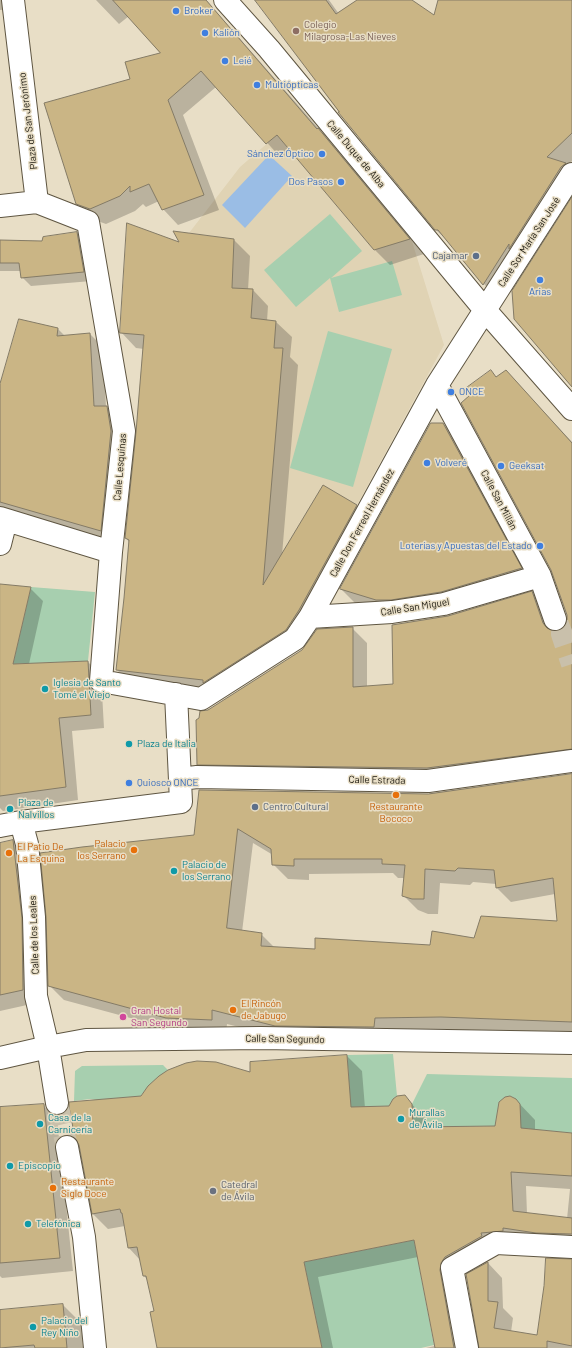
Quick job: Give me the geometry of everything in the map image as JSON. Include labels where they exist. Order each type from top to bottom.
[{"type":"street","name":"Plaza de San Jerónimo","points":[[13,0],[38,202]]},
{"type":"street","name":"Calle Duque de Alba","points":[[225,0],[268,48],[485,310],[572,409]]},
{"type":"street","name":"Calle Sor María San José","points":[[485,310],[572,174]]},
{"type":"street","points":[[0,206],[38,202]]},
{"type":"street","name":"Calle Lesquinas","points":[[38,202],[88,222],[124,431],[111,552],[101,681],[176,694]]},
{"type":"street","name":"Calle Don Ferreol Hernández","points":[[176,694],[201,699],[295,639],[310,617],[437,385],[485,310]]},
{"type":"street","name":"Calle San Millán","points":[[437,385],[540,576],[555,619]]},
{"type":"street","points":[[0,544],[3,519],[111,552]]},
{"type":"street","name":"Calle San Miguel","points":[[310,617],[392,612],[444,604],[540,576]]},
{"type":"street","points":[[0,826],[21,822],[181,802],[176,694]]},
{"type":"street","name":"Calle Estrada","points":[[180,779],[197,777],[428,781],[572,761]]},
{"type":"street","points":[[0,811],[21,822]]},
{"type":"street","name":"Calle de los Leales","points":[[21,822],[27,844],[34,917],[36,996],[48,1047],[57,1103]]},
{"type":"street","name":"Calle San Segundo","points":[[0,1058],[86,1040],[261,1038],[572,1043]]},
{"type":"street","points":[[67,1147],[84,1236],[95,1348]]},
{"type":"street","points":[[467,1348],[452,1268],[496,1243],[572,1247]]},
{"type":"shaded area","points":[[277,135],[374,250],[411,238],[444,345],[357,505],[304,612],[268,647],[203,680],[124,598],[133,482],[146,418],[137,417],[144,335],[251,318],[253,290],[232,288],[234,239],[189,233],[240,167]]},
{"type":"green space","points":[[330,214],[362,251],[331,278],[392,261],[402,295],[339,312],[330,278],[296,307],[264,270]]},
{"type":"green space","points":[[328,331],[392,349],[353,487],[290,468]]},
{"type":"green space","points":[[31,587],[95,592],[88,661],[13,664]]},
{"type":"green space","points":[[393,1054],[397,1096],[393,1099],[389,1106],[354,1107],[354,1128],[340,1079],[349,1077],[347,1055]]},
{"type":"green space","points":[[163,1065],[168,1070],[152,1082],[140,1097],[74,1101],[75,1071],[82,1066]]},
{"type":"green space","points":[[427,1074],[572,1078],[572,1133],[519,1128],[519,1105],[510,1096],[499,1102],[495,1126],[413,1127],[412,1104]]},
{"type":"green space","points":[[414,1240],[434,1345],[421,1348],[322,1348],[304,1262]]},
{"type":"water","points":[[269,155],[292,176],[245,228],[222,205]]},
{"type":"building","points":[[113,0],[206,0],[317,129],[318,128],[410,239],[374,250],[277,135],[266,144],[201,71],[168,100],[204,195],[162,210],[149,184],[130,192],[130,186],[120,196],[90,209],[76,204],[44,103],[130,79],[125,62],[160,53]]},
{"type":"building","points":[[255,0],[326,0],[336,14],[357,0],[412,0],[434,15],[438,0],[572,0],[572,133],[547,157],[566,163],[561,167],[509,249],[509,244],[483,285],[438,230],[435,230],[338,112]]},
{"type":"building","points":[[572,197],[572,387],[514,319],[512,291]]},
{"type":"building","points":[[127,223],[179,242],[173,231],[234,239],[232,288],[253,289],[251,318],[276,321],[274,348],[283,348],[263,585],[323,485],[357,505],[299,610],[286,630],[203,683],[203,680],[116,670],[129,540],[125,538],[144,335],[120,333]]},
{"type":"building","points":[[77,232],[84,272],[21,278],[19,263],[0,263],[0,240],[42,241],[43,237]]},
{"type":"building","points":[[19,319],[58,328],[57,336],[90,333],[94,406],[107,406],[111,431],[101,531],[0,502],[0,384]]},
{"type":"building","points":[[491,370],[496,377],[506,370],[572,443],[572,749],[427,768],[197,765],[196,720],[199,718],[200,711],[208,710],[302,650],[317,629],[353,627],[353,687],[393,684],[392,625],[448,616],[532,591],[543,623],[547,628],[553,631],[559,631],[565,627],[567,615],[551,570],[461,403],[470,395],[465,389]]},
{"type":"building","points":[[431,423],[443,423],[522,568],[441,592],[391,600],[376,600],[340,589]]},
{"type":"building","name":"Iglesia de Santo Tomé el Viejo","points":[[0,584],[31,587],[13,664],[88,661],[91,715],[59,718],[66,787],[0,796]]},
{"type":"building","points":[[572,774],[572,1022],[441,1017],[375,1018],[374,1027],[275,1026],[212,1010],[212,1020],[166,1018],[48,986],[46,917],[40,853],[194,835],[199,790],[428,794]],"holes":[[[238,829],[271,849],[272,865],[294,866],[294,859],[382,859],[382,864],[405,865],[402,896],[412,899],[424,899],[425,869],[455,871],[458,868],[494,870],[496,888],[553,878],[557,921],[481,916],[474,938],[432,931],[430,945],[315,938],[315,949],[261,946],[262,933],[227,928]]]},
{"type":"building","points":[[13,840],[22,918],[23,990],[0,995],[0,843]]},
{"type":"building","points":[[347,1055],[351,1107],[389,1106],[393,1099],[397,1096],[405,1095],[412,1104],[413,1127],[495,1126],[499,1102],[505,1097],[510,1096],[516,1099],[520,1104],[521,1128],[572,1133],[572,1176],[511,1172],[513,1211],[572,1218],[572,1234],[536,1233],[503,1228],[503,1231],[481,1233],[482,1236],[445,1257],[441,1263],[440,1270],[454,1348],[435,1348],[414,1240],[304,1262],[322,1348],[157,1348],[150,1312],[154,1311],[146,1276],[143,1276],[137,1247],[128,1248],[122,1213],[120,1209],[92,1214],[79,1145],[75,1138],[69,1102],[141,1096],[148,1086],[168,1070],[186,1063],[197,1061],[216,1062],[250,1072],[250,1062]]},
{"type":"building","points":[[44,1104],[60,1258],[0,1263],[0,1107]]},
{"type":"building","points":[[546,1258],[572,1259],[572,1346],[547,1341],[547,1348],[479,1348],[466,1274],[488,1262],[488,1301],[498,1302],[494,1328],[537,1335],[544,1286]]},
{"type":"building","name":"Palacio del Rey Niño","points":[[63,1304],[67,1348],[35,1348],[34,1345],[0,1348],[0,1310]]},
{"type":"tunnel","points":[[572,630],[562,634],[572,664]]},
{"type":"tunnel","points":[[57,1103],[67,1147]]},
{"type":"place","name":"Broker","points":[[176,11]]},
{"type":"place","name":"Colegio Milagrosa-Las Nieves","points":[[296,31]]},
{"type":"place","name":"Kalión","points":[[205,33]]},
{"type":"place","name":"Leié","points":[[225,61]]},
{"type":"place","name":"Multiópticas","points":[[257,85]]},
{"type":"place","name":"Sánchez Óptico","points":[[322,154]]},
{"type":"place","name":"Dos Pasos","points":[[341,182]]},
{"type":"place","name":"Cajamar","points":[[476,256]]},
{"type":"place","name":"Arias","points":[[540,280]]},
{"type":"place","name":"ONCE","points":[[451,392]]},
{"type":"place","name":"Volveré","points":[[427,463]]},
{"type":"place","name":"Geeksat","points":[[501,466]]},
{"type":"place","name":"Loterías y Apuestas del Estado","points":[[540,546]]},
{"type":"place","name":"Iglesia de Santo Tomé el Viejo","points":[[45,689]]},
{"type":"place","name":"Plaza de Italia","points":[[129,744]]},
{"type":"place","name":"Quiosco ONCE","points":[[129,783]]},
{"type":"place","name":"Restaurante Bococo","points":[[396,795]]},
{"type":"place","name":"Centro Cultural","points":[[255,807]]},
{"type":"place","name":"Plaza de Nalvillos","points":[[10,809]]},
{"type":"place","name":"Palacio los Serrano","points":[[134,850]]},
{"type":"place","name":"El Patio De La Esquina","points":[[9,853]]},
{"type":"place","name":"Palacio de los Serrano","points":[[174,871]]},
{"type":"place","name":"El Rincón de Jabugo","points":[[233,1010]]},
{"type":"place","name":"Gran Hostal San Segundo","points":[[123,1017]]},
{"type":"place","name":"Murallas de Ávila","points":[[401,1119]]},
{"type":"place","name":"Casa de la Carnicería","points":[[40,1124]]},
{"type":"place","name":"Episcopio","points":[[10,1166]]},
{"type":"place","name":"Restaurante Siglo Doce","points":[[53,1188]]},
{"type":"place","name":"Catedral de Ávila","points":[[213,1191]]},
{"type":"place","name":"Telefónica","points":[[28,1224]]},
{"type":"place","name":"Palacio del Rey Niño","points":[[33,1327]]}]
